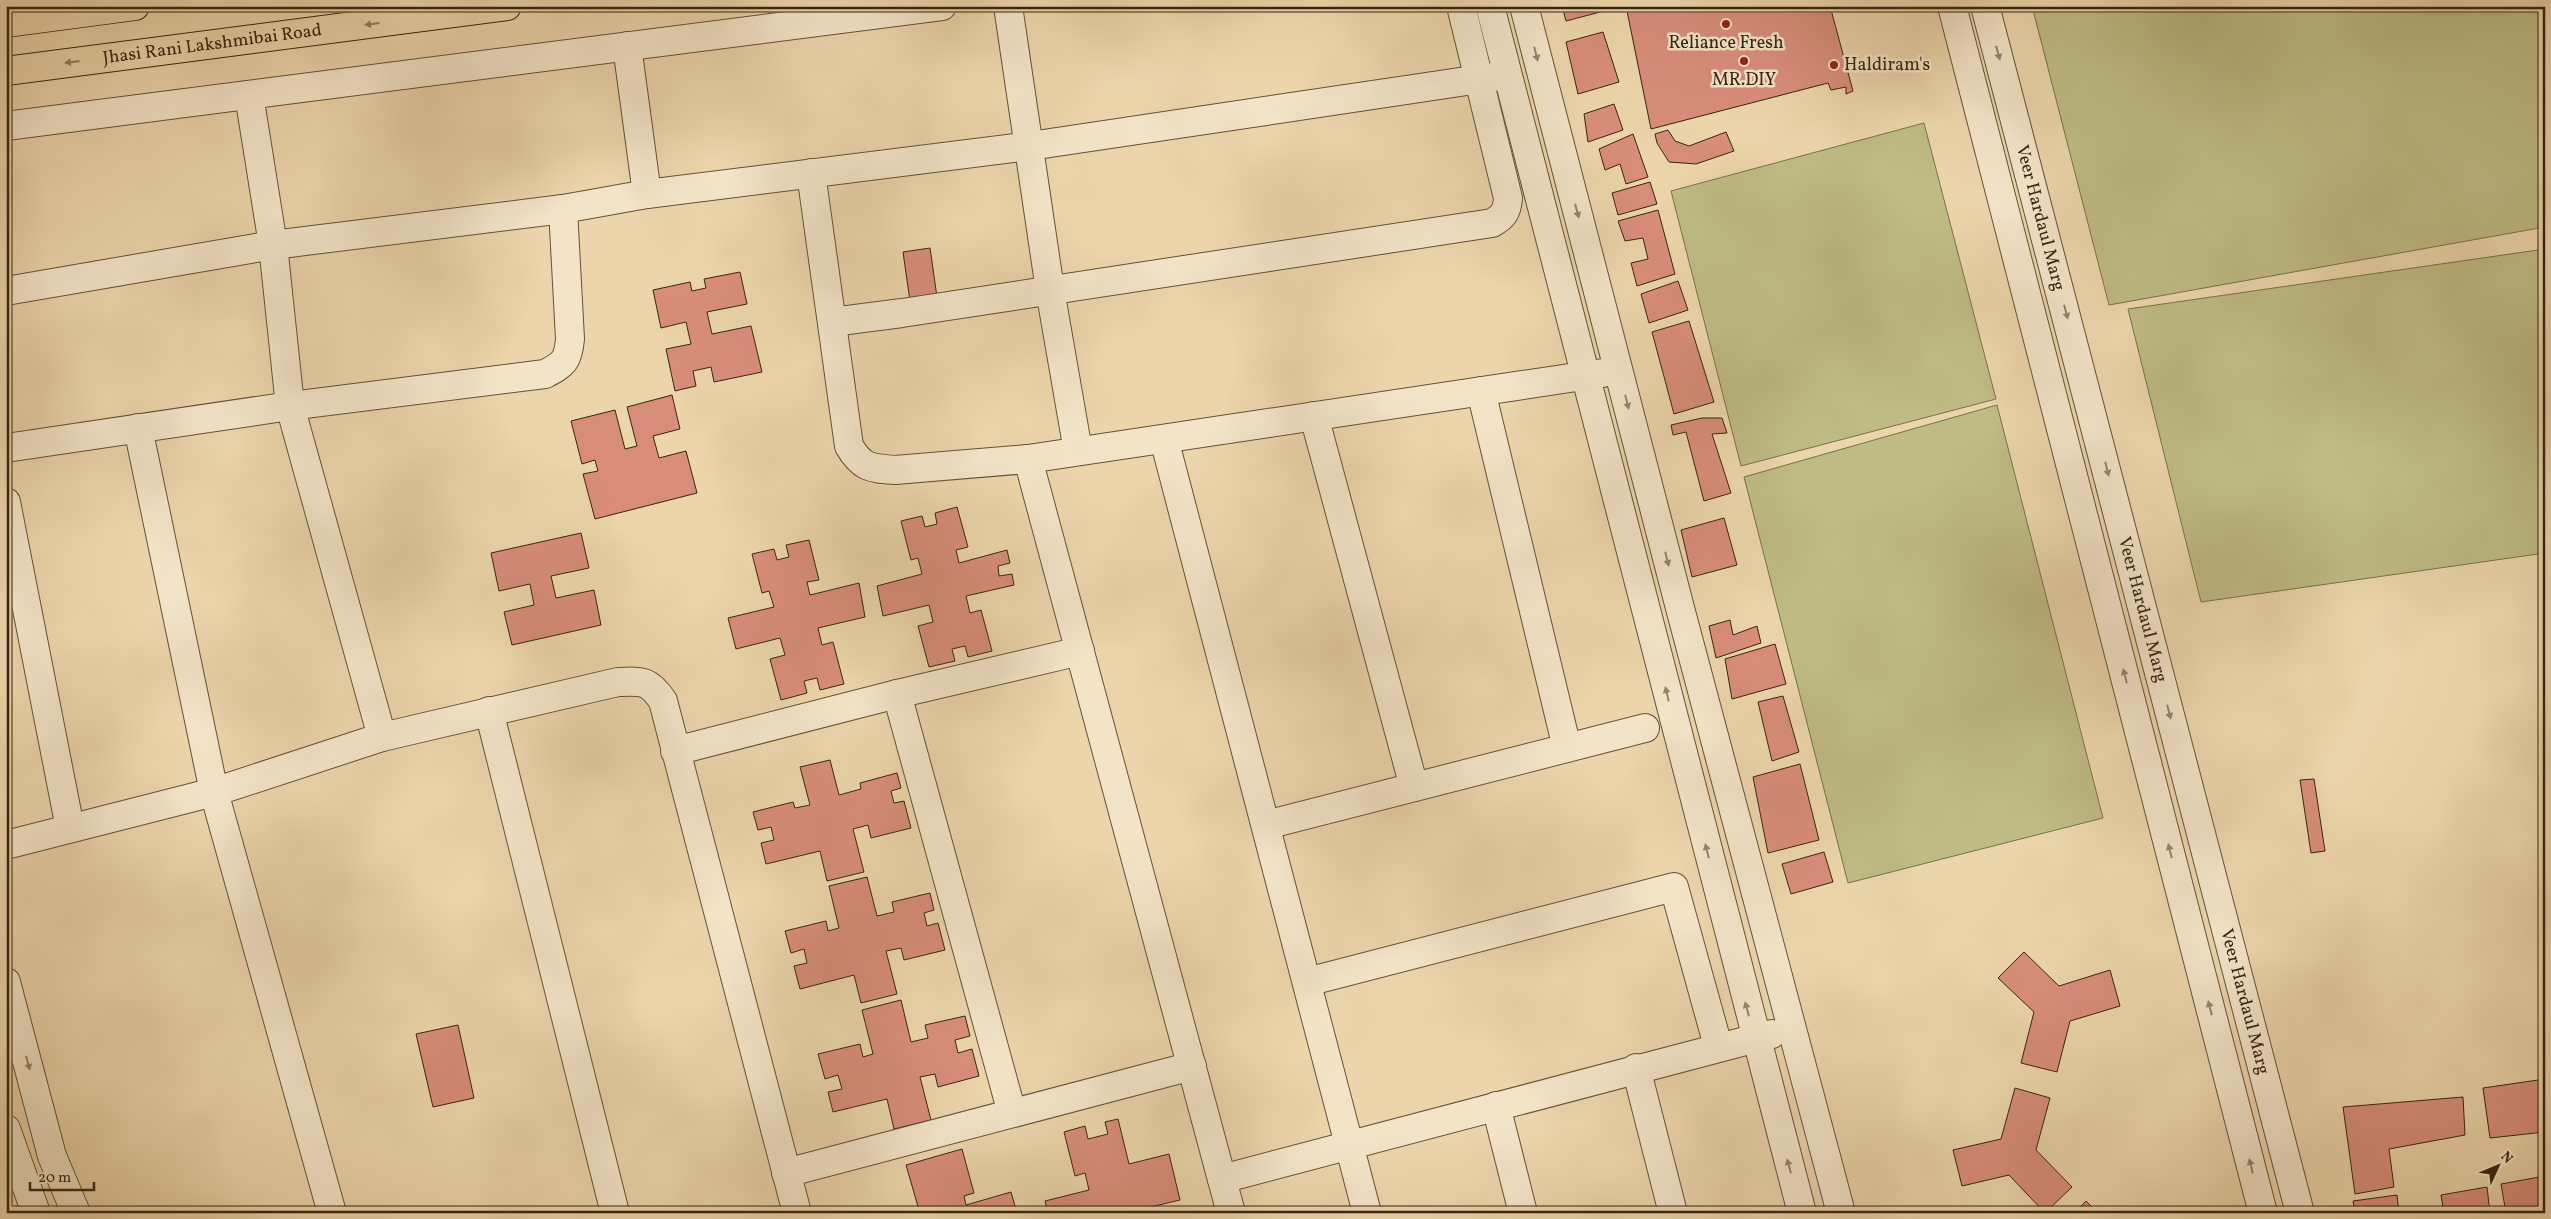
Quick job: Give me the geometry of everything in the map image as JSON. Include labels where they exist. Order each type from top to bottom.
[{"type":"main road","points":[[6,23],[136,6]]},
{"type":"main road","name":"Jhasi Rani Lakshmibai Road","points":[[6,71],[507,6]]},
{"type":"street","points":[[6,126],[942,6]]},
{"type":"street","points":[[1008,6],[1050,290],[1078,451]]},
{"type":"street","points":[[832,322],[1492,223],[1502,217],[1508,209],[1508,198],[1461,6]]},
{"type":"street","points":[[1490,6],[1755,1038],[1802,1213]]},
{"type":"street","points":[[1524,6],[1841,1213]]},
{"type":"street","name":"Veer Hardaul Marg","points":[[1952,6],[2263,1213]]},
{"type":"street","name":"Veer Hardaul Marg","points":[[1985,6],[2300,1213]]},
{"type":"street","points":[[627,46],[646,194]]},
{"type":"street","points":[[6,291],[273,245],[563,209],[646,194],[1030,146],[1508,75]]},
{"type":"street","points":[[249,95],[273,245],[290,406],[382,737]]},
{"type":"street","points":[[811,173],[849,446],[857,460],[874,468],[895,470],[1028,459],[1586,377],[1619,370]]},
{"type":"street","points":[[6,448],[290,406],[545,374],[561,366],[569,355],[570,339],[563,209]]},
{"type":"street","points":[[1481,391],[1567,748]]},
{"type":"street","points":[[1314,416],[1414,787]]},
{"type":"street","points":[[138,428],[214,792],[332,1213]]},
{"type":"street","points":[[1164,439],[1367,1213]]},
{"type":"street","points":[[1028,459],[1231,1213]]},
{"type":"street","points":[[6,502],[70,828]]},
{"type":"street","points":[[675,751],[897,694],[1080,651]]},
{"type":"street","points":[[6,844],[214,792],[382,737],[618,682],[642,681],[656,690],[663,701],[797,1213]]},
{"type":"street","points":[[897,694],[1012,1113]]},
{"type":"street","points":[[489,711],[615,1213]]},
{"type":"street","points":[[1266,825],[1645,728]]},
{"type":"street","points":[[1307,982],[1674,887],[1718,1046]]},
{"type":"street","points":[[6,982],[52,1156],[76,1213]]},
{"type":"street","points":[[1222,1179],[1791,1028]]},
{"type":"street","points":[[786,1172],[1192,1066]]},
{"type":"street","points":[[1636,1068],[1673,1213]]},
{"type":"street","points":[[1496,1106],[1523,1213]]},
{"type":"street","points":[[6,1129],[36,1213]]},
{"type":"shaded area","points":[[2032,6],[2544,6],[2545,227],[2109,305]]},
{"type":"shaded area","points":[[1924,123],[1996,399],[1741,466],[1671,191]]},
{"type":"shaded area","points":[[2545,249],[2545,553],[2201,602],[2128,309]]},
{"type":"shaded area","points":[[1997,405],[2103,818],[1848,883],[1744,477]]},
{"type":"building","points":[[1562,6],[1607,6],[1608,10],[1566,21]]},
{"type":"building","points":[[1626,6],[1830,6],[1853,91],[1846,94],[1846,87],[1831,90],[1828,83],[1651,129]]},
{"type":"building","points":[[1603,32],[1619,82],[1578,94],[1566,42]]},
{"type":"building","points":[[1614,104],[1623,130],[1588,142],[1584,114]]},
{"type":"building","points":[[1668,130],[1675,141],[1689,146],[1726,132],[1734,151],[1696,164],[1669,162],[1657,143],[1655,134]]},
{"type":"building","points":[[1633,134],[1648,177],[1626,184],[1620,164],[1605,170],[1599,149]]},
{"type":"building","points":[[1650,182],[1657,204],[1618,215],[1612,193]]},
{"type":"building","points":[[1658,210],[1675,274],[1637,286],[1631,263],[1648,259],[1643,238],[1625,241],[1618,221]]},
{"type":"building","points":[[930,248],[937,297],[910,301],[903,252]]},
{"type":"building","points":[[740,272],[747,304],[707,312],[712,334],[751,326],[762,372],[714,382],[711,367],[693,371],[696,386],[675,391],[666,349],[691,344],[686,322],[661,328],[653,290],[690,282],[692,291],[706,288],[704,279]]},
{"type":"building","points":[[1678,281],[1688,310],[1649,323],[1641,294]]},
{"type":"building","points":[[1689,321],[1714,402],[1674,414],[1652,332]]},
{"type":"building","points":[[672,395],[680,429],[653,436],[659,458],[686,451],[697,493],[595,519],[583,474],[598,471],[595,460],[582,464],[571,421],[615,410],[625,449],[637,446],[627,407]]},
{"type":"building","points":[[1702,418],[1722,418],[1727,433],[1712,434],[1731,493],[1704,501],[1686,432],[1673,435],[1671,425]]},
{"type":"building","points":[[957,507],[968,547],[956,550],[959,563],[1007,550],[1010,563],[998,566],[999,576],[1012,574],[1014,585],[966,596],[970,613],[981,610],[992,651],[968,657],[965,646],[952,649],[955,661],[929,667],[918,626],[933,622],[929,605],[883,616],[877,586],[922,574],[918,558],[911,560],[901,521],[922,516],[925,527],[937,524],[935,513]]},
{"type":"building","points":[[1724,518],[1737,565],[1692,577],[1681,530]]},
{"type":"building","points":[[581,533],[589,568],[551,576],[556,598],[594,590],[601,625],[512,645],[504,612],[534,605],[530,584],[499,591],[491,553]]},
{"type":"building","points":[[809,540],[819,580],[807,582],[810,595],[859,583],[865,617],[818,628],[822,645],[833,642],[844,684],[820,690],[817,678],[804,681],[807,693],[781,700],[770,659],[785,655],[780,638],[736,649],[728,618],[774,607],[769,591],[762,593],[752,554],[774,549],[777,560],[789,557],[786,545]]},
{"type":"building","points":[[1730,620],[1733,635],[1757,626],[1761,643],[1716,658],[1709,626]]},
{"type":"building","points":[[1775,644],[1786,684],[1732,699],[1725,659]]},
{"type":"building","points":[[1783,696],[1799,752],[1772,761],[1758,702]]},
{"type":"building","points":[[830,760],[839,795],[861,789],[860,783],[897,773],[901,788],[891,791],[894,803],[904,801],[911,828],[871,838],[868,825],[853,829],[864,872],[827,881],[820,851],[766,864],[761,843],[774,840],[771,827],[758,830],[753,812],[793,802],[795,808],[810,805],[800,767]]},
{"type":"building","points":[[1800,764],[1819,840],[1768,853],[1753,777]]},
{"type":"building","points":[[2314,779],[2325,851],[2311,853],[2300,780]]},
{"type":"building","points":[[1824,852],[1833,882],[1791,894],[1782,864]]},
{"type":"building","points":[[867,877],[877,916],[894,912],[892,902],[930,893],[934,910],[924,913],[927,926],[938,923],[945,950],[904,960],[901,948],[886,951],[897,994],[861,1003],[854,975],[800,989],[794,966],[807,963],[804,949],[791,953],[785,931],[826,921],[828,931],[839,928],[829,886]]},
{"type":"building","points":[[2024,952],[2059,986],[2110,970],[2120,1006],[2070,1021],[2057,1072],[2021,1063],[2034,1012],[1998,978]]},
{"type":"building","points":[[901,1000],[911,1042],[928,1038],[925,1025],[965,1016],[970,1036],[955,1040],[958,1053],[972,1049],[979,1076],[938,1087],[935,1074],[920,1077],[931,1120],[894,1129],[887,1099],[833,1112],[828,1092],[842,1089],[838,1075],[825,1079],[818,1054],[860,1044],[863,1057],[873,1054],[862,1010]]},
{"type":"building","points":[[458,1025],[474,1098],[433,1107],[416,1034]]},
{"type":"building","points":[[2545,1079],[2545,1132],[2490,1138],[2483,1088]]},
{"type":"building","points":[[2015,1088],[2050,1098],[2036,1150],[2072,1187],[2045,1213],[2009,1175],[1962,1186],[1953,1150],[2001,1139]]},
{"type":"building","points":[[2463,1097],[2465,1135],[2389,1149],[2394,1187],[2355,1194],[2343,1107]]},
{"type":"building","points":[[1118,1119],[1129,1164],[1169,1154],[1180,1200],[1134,1211],[1135,1213],[1048,1213],[1045,1201],[1089,1190],[1085,1173],[1075,1176],[1064,1132],[1085,1126],[1088,1139],[1108,1134],[1105,1122]]},
{"type":"building","points":[[962,1149],[974,1193],[964,1196],[966,1205],[1011,1192],[1017,1213],[929,1213],[927,1208],[919,1210],[906,1165]]},
{"type":"building","points":[[2545,1176],[2545,1213],[2506,1213],[2501,1184]]},
{"type":"building","points":[[2487,1187],[2490,1213],[2444,1213],[2441,1195]]},
{"type":"building","points":[[2397,1195],[2399,1213],[2355,1213],[2353,1201]]},
{"type":"building","points":[[2086,1201],[2098,1213],[2075,1213]]},
{"type":"place","name":"Reliance Fresh","points":[[1726,24]]},
{"type":"place","name":"MR.DIY","points":[[1744,61]]},
{"type":"place","name":"Haldiram's","points":[[1834,65]]}]
